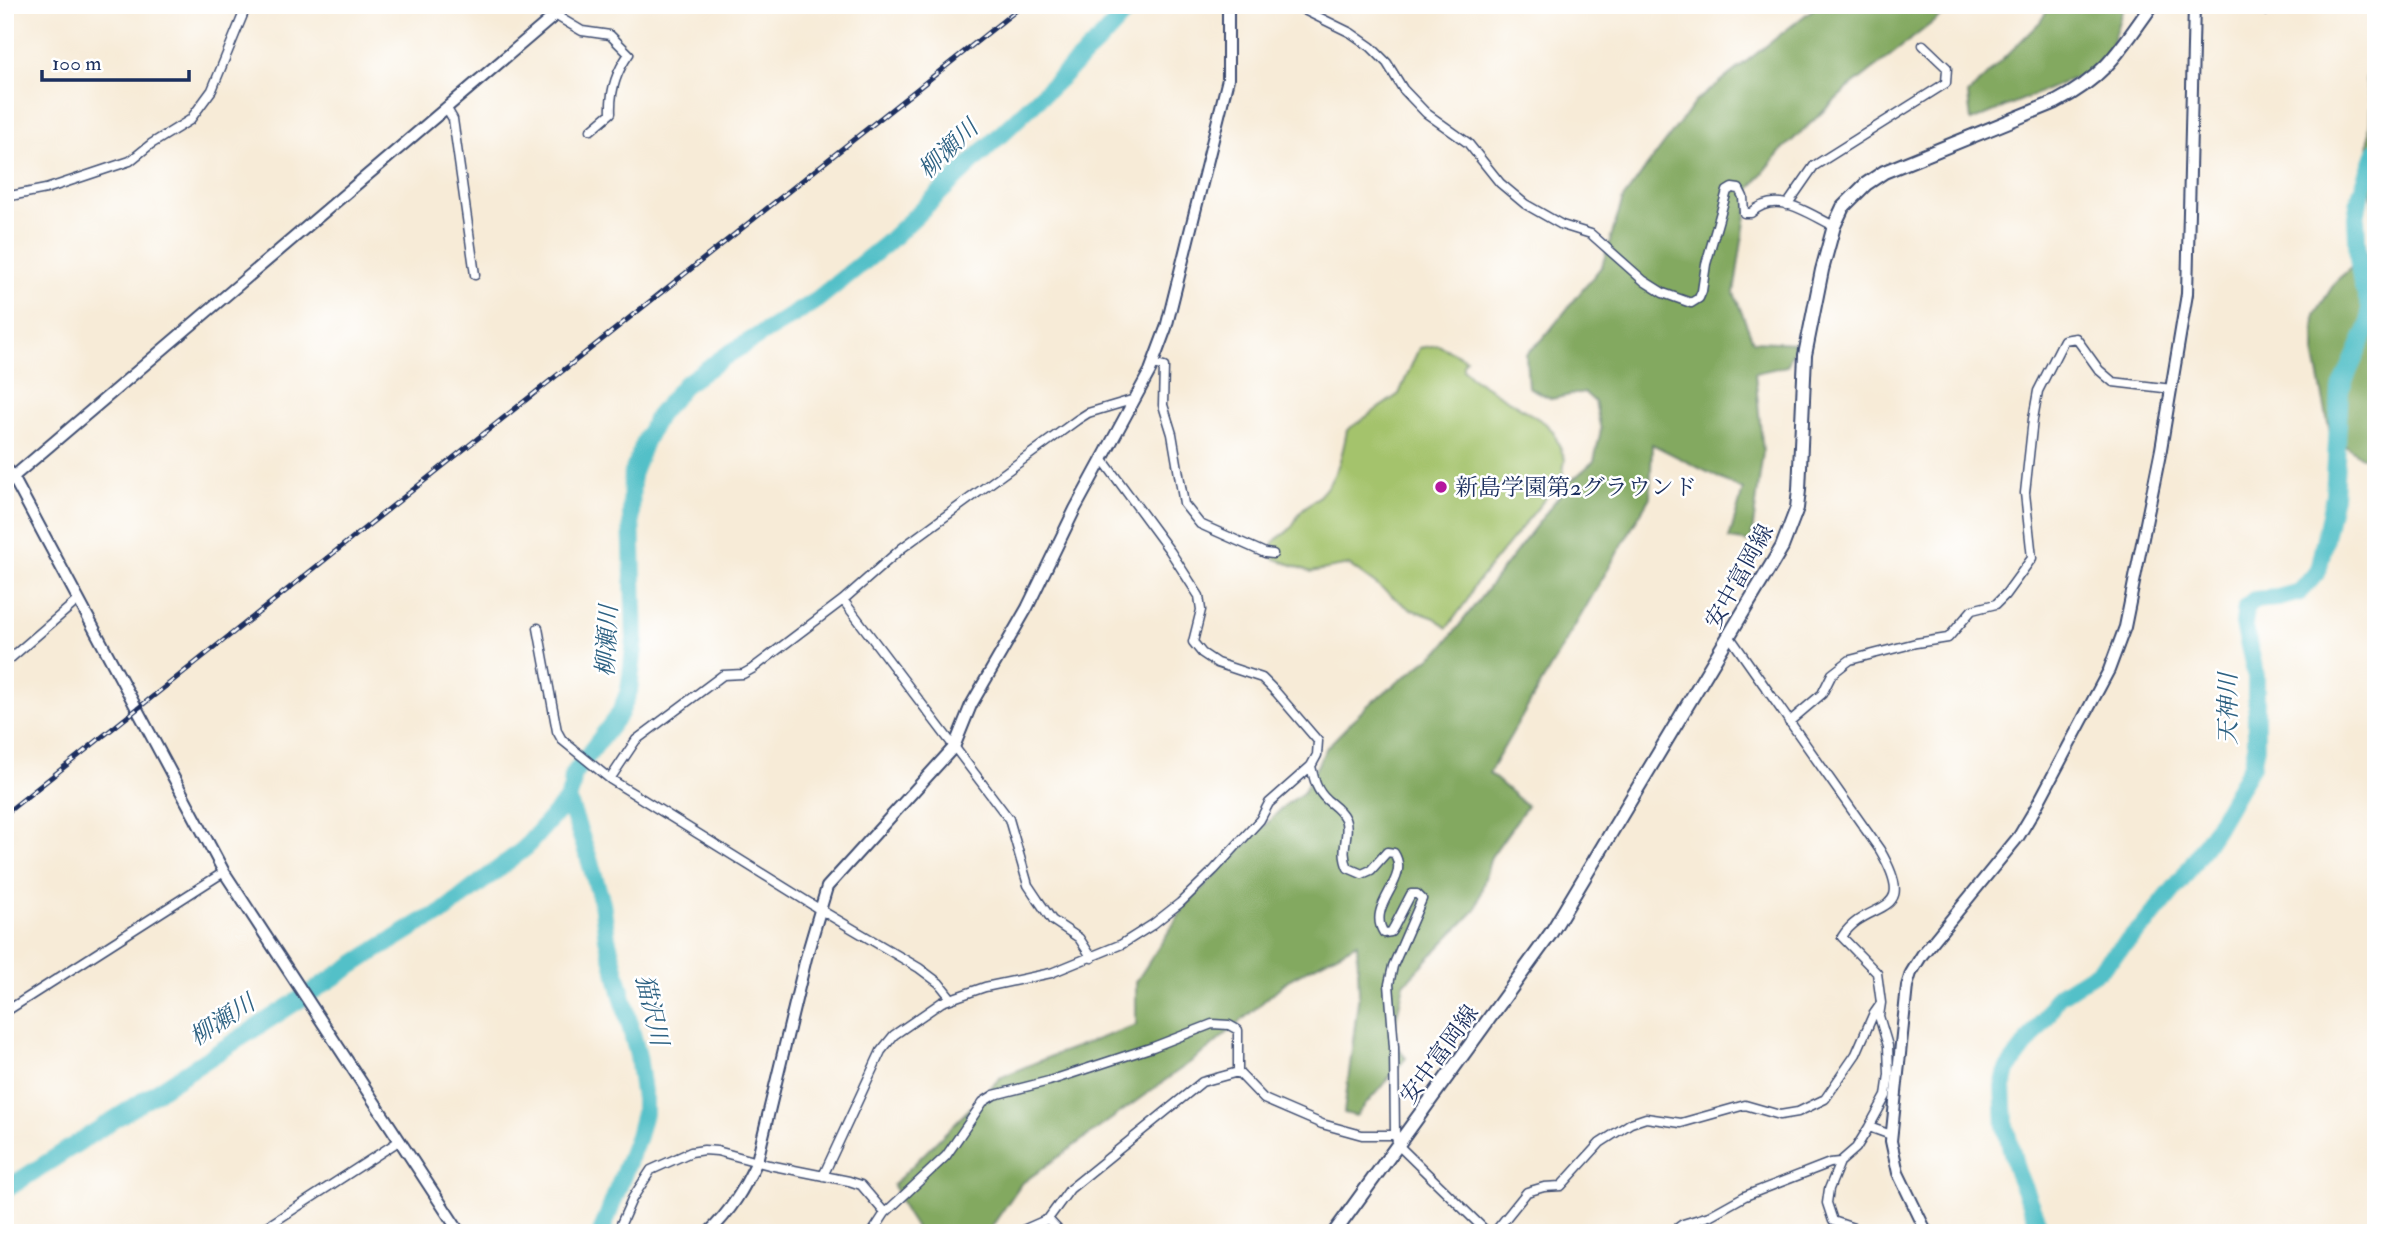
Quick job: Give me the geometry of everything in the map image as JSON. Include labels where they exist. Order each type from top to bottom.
[{"type":"main road","name":"安中富岡線","points":[[1334,1233],[1397,1140],[1551,933],[1783,547],[1797,508],[1805,355],[1822,270],[1834,226],[1843,207],[1855,193],[1884,172],[2056,102],[2079,90],[2111,63],[2151,5]]},
{"type":"street","points":[[5,197],[46,189],[130,161],[151,144],[190,120],[212,90],[247,5]]},
{"type":"street","points":[[460,1233],[224,872],[78,600],[8,477],[567,5]]},
{"type":"street","points":[[708,1233],[727,1215],[745,1189],[757,1161],[819,909],[827,887],[954,747],[971,705],[1027,608],[1074,509],[1153,364],[1166,328],[1228,79],[1228,5]]},
{"type":"street","points":[[1294,5],[1351,33],[1371,47],[1387,63],[1403,89],[1426,113],[1468,143],[1500,183],[1525,204],[1562,225],[1591,234],[1644,281],[1680,300],[1691,303],[1699,298],[1727,191],[1732,188],[1739,189],[1744,213],[1751,214],[1760,205],[1773,201],[1834,226]]},
{"type":"street","points":[[1927,1233],[1898,1173],[1891,1135],[1905,1000],[1912,973],[1922,955],[2019,836],[2118,649],[2130,605],[2172,389],[2187,294],[2194,5]]},
{"type":"street","points":[[555,15],[582,31],[610,35],[629,54],[620,67],[610,99],[611,113],[590,130]]},
{"type":"street","points":[[1787,205],[1814,166],[1945,83],[1947,68],[1923,45]]},
{"type":"street","points":[[446,107],[453,119],[475,275]]},
{"type":"street","points":[[1789,722],[1822,694],[1832,674],[1850,660],[1916,643],[1948,638],[1972,610],[1996,604],[2032,558],[2025,493],[2038,391],[2064,340],[2076,338],[2099,370],[2113,382],[2172,389]]},
{"type":"street","points":[[1153,364],[1164,368],[1163,405],[1172,434],[1184,504],[1200,524],[1265,553],[1273,554]]},
{"type":"street","points":[[610,779],[636,740],[723,676],[743,674],[752,668],[843,600],[902,548],[1088,413],[1135,399]]},
{"type":"street","points":[[823,1176],[881,1051],[894,1035],[951,998],[985,987],[1051,973],[1122,944],[1152,925],[1180,903],[1214,870],[1260,820],[1269,803],[1311,766],[1317,755],[1318,741],[1262,678],[1217,663],[1202,653],[1193,642],[1201,610],[1199,596],[1170,551],[1103,460]]},
{"type":"street","points":[[5,663],[78,600]]},
{"type":"street","points":[[843,600],[1009,819],[1028,885],[1052,920],[1079,937],[1091,958]]},
{"type":"street","points":[[538,628],[557,731],[562,740],[610,779],[919,968],[939,983],[951,998]]},
{"type":"street","points":[[1730,637],[1893,872],[1895,895],[1888,905],[1848,926],[1842,937],[1877,973],[1881,1003],[1879,1016],[1888,1046],[1889,1074],[1886,1096],[1856,1148],[1840,1162],[1829,1189],[1827,1203],[1833,1221],[1868,1233]]},
{"type":"street","points":[[1311,766],[1316,786],[1345,818],[1347,825],[1344,858],[1348,867],[1362,874],[1371,870],[1387,852],[1394,853],[1399,861],[1399,870],[1381,907],[1380,927],[1384,933],[1391,932],[1394,928],[1411,894],[1417,894],[1422,899],[1393,966],[1389,985],[1397,1140]]},
{"type":"street","points":[[5,1012],[224,872]]},
{"type":"street","points":[[1494,1233],[1527,1192],[1561,1186],[1600,1143],[1631,1123],[1646,1118],[1681,1123],[1745,1105],[1780,1115],[1798,1112],[1825,1099],[1856,1054],[1881,1003]]},
{"type":"street","points":[[872,1233],[885,1213],[946,1156],[983,1102],[994,1095],[1049,1081],[1153,1047],[1212,1024],[1229,1025],[1238,1030],[1238,1072],[1264,1098],[1322,1124],[1363,1135],[1397,1140],[1488,1233]]},
{"type":"street","points":[[1023,1233],[1023,1230],[1048,1219],[1070,1189],[1202,1082],[1238,1072]]},
{"type":"street","points":[[1869,1127],[1891,1135]]},
{"type":"street","points":[[257,1233],[399,1141]]},
{"type":"street","points":[[617,1233],[642,1180],[651,1170],[691,1152],[704,1150],[862,1185],[885,1213]]},
{"type":"street","points":[[1671,1233],[1683,1224],[1709,1216],[1745,1196],[1830,1163],[1840,1162]]},
{"type":"street","points":[[1048,1219],[1061,1233]]},
{"type":"green space","points":[[1818,5],[1958,5],[1846,90],[1781,151],[1750,189],[1734,293],[1753,341],[1797,343],[1787,366],[1755,373],[1763,452],[1751,542],[1729,539],[1743,490],[1652,444],[1650,497],[1489,773],[1527,806],[1491,857],[1476,909],[1404,984],[1392,1038],[1406,1058],[1356,1116],[1344,1113],[1359,993],[1357,943],[1288,980],[1210,1048],[1021,1184],[990,1229],[991,1233],[919,1233],[893,1185],[1001,1077],[1136,1025],[1136,982],[1186,905],[1285,805],[1303,793],[1327,747],[1367,706],[1441,649],[1569,483],[1594,461],[1601,430],[1595,402],[1584,392],[1552,399],[1528,387],[1526,354],[1542,340],[1602,266],[1623,199],[1695,102]]},
{"type":"green space","points":[[2050,5],[2124,5],[2107,59],[2084,74],[1971,121],[1968,94],[2041,21]]},
{"type":"green space","points":[[2376,63],[2376,240],[2368,155],[2371,103],[2365,78]]},
{"type":"green space","points":[[2376,246],[2376,456],[2361,457],[2330,433],[2314,352],[2315,314],[2336,281]]},
{"type":"green space","name":"新島学園第2グラウンド","points":[[1438,345],[1466,359],[1463,369],[1471,377],[1545,423],[1553,431],[1565,459],[1562,478],[1473,587],[1468,599],[1447,628],[1435,618],[1410,609],[1349,565],[1311,572],[1273,558],[1273,545],[1277,538],[1291,528],[1301,511],[1318,497],[1331,481],[1347,430],[1399,394],[1419,348]]},
{"type":"waterway","name":"柳瀬川","points":[[5,1190],[373,952],[440,914],[524,849],[568,799],[573,775],[620,713],[629,691],[635,639],[632,475],[658,416],[684,385],[727,355],[814,302],[886,244],[1102,38],[1132,5]]},
{"type":"waterway","name":"天神川","points":[[2042,1233],[2017,1172],[2005,1126],[2003,1087],[2007,1070],[2047,1016],[2057,997],[2099,970],[2147,922],[2183,878],[2216,828],[2252,765],[2256,747],[2256,676],[2244,624],[2246,607],[2254,600],[2278,598],[2300,592],[2318,571],[2334,496],[2340,390],[2370,323],[2370,306],[2362,284],[2358,258],[2356,217],[2360,196],[2376,151]]},
{"type":"waterway","name":"猫沢川","points":[[568,799],[602,903],[607,938],[638,1056],[644,1099],[644,1113],[638,1136],[601,1233]]},
{"type":"railway","points":[[5,814],[1023,5]]},
{"type":"place","name":"新島学園第2グラウンド","points":[[1441,487]]}]
